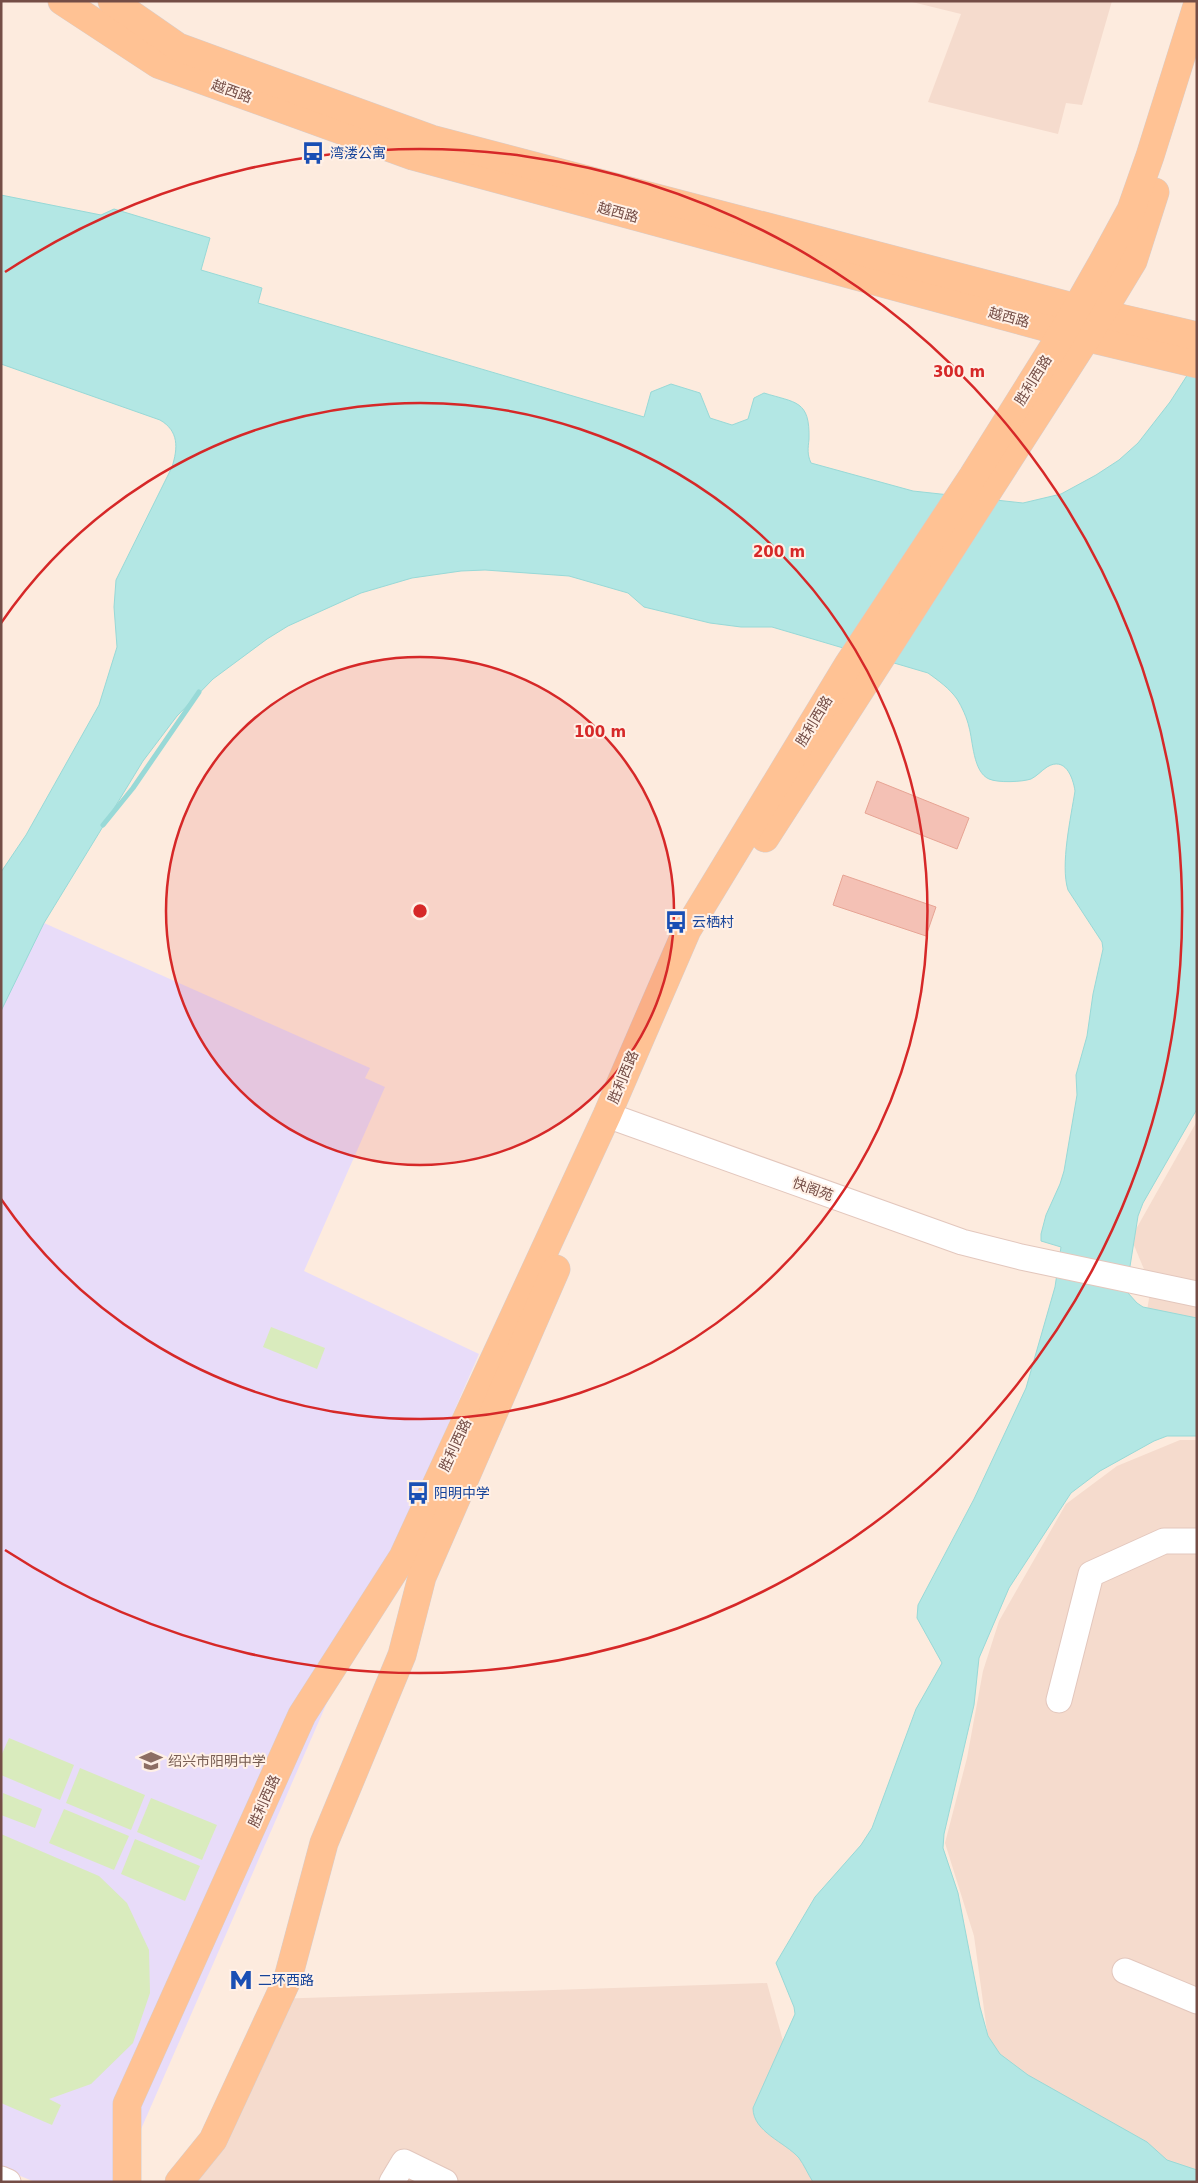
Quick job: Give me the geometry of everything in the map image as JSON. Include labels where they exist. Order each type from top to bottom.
[{"type":"main road","name":"越西路","points":[[62,1],[158,64],[413,156],[1075,334],[1191,363]]},
{"type":"main road","name":"越西路","points":[[112,1],[178,48],[431,139],[1089,311],[1197,336]]},
{"type":"main road","name":"胜利西路","points":[[127,2182],[127,2104],[302,1715],[403,1557],[700,937],[860,669],[1089,311],[1150,156],[1196,14]]},
{"type":"main road","name":"胜利西路","points":[[1089,311],[1133,262],[1197,54]]},
{"type":"main road","name":"胜利西路","points":[[179,2182],[213,2140],[288,1978],[324,1843],[402,1655],[422,1576],[614,1118]]},
{"type":"street","name":"快阁苑","points":[[614,1118],[962,1242],[1151,1286],[1197,1294]]},
{"type":"street","points":[[1059,1700],[1091,1574],[1164,1541],[1197,1541]]},
{"type":"street","points":[[1125,1971],[1197,2001]]},
{"type":"street","points":[[392,2182],[404,2162],[445,2182]]},
{"type":"street","points":[[1,2179],[8,2182]]},
{"type":"shaded area","points":[[908,1],[1112,1],[1082,105],[1066,103],[1058,134],[928,102],[961,14]]},
{"type":"shaded area","name":"绍兴市阳明中学","points":[[44,923],[370,1068],[365,1078],[385,1087],[304,1271],[479,1354],[118,2182],[35,2182],[1,2168],[1,1011]]},
{"type":"shaded area","points":[[1197,1121],[1197,1331],[1146,1317],[1151,1286],[1131,1238]]},
{"type":"shaded area","points":[[1180,1440],[1197,1440],[1197,2175],[1160,2165],[990,2053],[974,1936],[945,1843],[967,1758],[983,1671],[999,1621],[1066,1504],[1117,1466]]},
{"type":"shaded area","points":[[767,1983],[822,2182],[198,2182],[273,1999]]},
{"type":"green space","points":[[271,1327],[325,1348],[317,1369],[263,1347]]},
{"type":"green space","points":[[9,1738],[74,1765],[60,1800],[1,1775],[1,1756]]},
{"type":"green space","points":[[80,1768],[145,1795],[131,1830],[66,1803]]},
{"type":"green space","points":[[3,1793],[42,1809],[35,1828],[1,1815]]},
{"type":"green space","points":[[151,1798],[217,1825],[202,1860],[137,1832]]},
{"type":"green space","points":[[64,1809],[129,1836],[114,1870],[49,1843]]},
{"type":"green space","points":[[1,1834],[99,1876],[127,1903],[149,1950],[150,1993],[133,2043],[91,2084],[49,2099],[61,2105],[52,2125],[1,2103]]},
{"type":"green space","points":[[135,1839],[200,1866],[185,1901],[121,1874]]},
{"type":"water","points":[[1,195],[101,215],[114,209],[210,238],[201,270],[262,288],[258,303],[644,417],[651,392],[671,384],[700,393],[710,418],[732,425],[748,419],[754,398],[764,393],[785,399],[799,405],[807,417],[809,426],[808,454],[811,463],[913,491],[1023,503],[1061,494],[1119,460],[1138,443],[1170,402],[1197,360],[1197,1109],[1143,1203],[1138,1216],[1128,1279],[1128,1293],[1143,1307],[1197,1318],[1197,1436],[1167,1436],[1154,1441],[1100,1471],[1071,1493],[1009,1588],[979,1658],[974,1705],[944,1834],[943,1848],[958,1893],[980,2007],[988,2036],[1000,2054],[1028,2075],[1147,2142],[1167,2160],[1197,2170],[1197,2182],[813,2182],[799,2158],[758,2124],[753,2108],[795,2014],[794,2007],[776,1963],[815,1897],[861,1845],[872,1828],[916,1709],[942,1663],[917,1618],[918,1605],[974,1499],[1026,1388],[1055,1287],[1061,1247],[1041,1241],[1041,1234],[1046,1215],[1064,1171],[1077,1095],[1076,1075],[1087,1036],[1093,994],[1103,949],[1102,942],[1068,890],[1066,880],[1067,841],[1075,791],[1070,774],[1063,766],[1053,764],[1031,779],[1010,782],[989,779],[980,770],[974,756],[966,716],[961,705],[951,691],[928,673],[772,627],[741,627],[710,623],[644,607],[628,593],[569,576],[485,570],[461,571],[412,578],[361,593],[288,626],[267,639],[213,679],[177,716],[143,761],[44,923],[1,1011],[1,872],[26,835],[99,705],[117,647],[114,607],[116,580],[172,467],[176,447],[171,429],[160,420],[1,364]]},
{"type":"building","points":[[877,781],[969,818],[957,849],[865,813]]},
{"type":"building","points":[[843,875],[936,907],[926,936],[833,905]]},
{"type":"waterway","points":[[103,825],[133,788],[199,692]]},
{"type":"place","name":"湾溇公寓","points":[[313,153]]},
{"type":"place","name":"云栖村","points":[[676,922]]},
{"type":"place","name":"阳明中学","points":[[418,1493]]},
{"type":"place","name":"绍兴市阳明中学","points":[[151,1761]]},
{"type":"place","name":"二环西路","points":[[241,1980]]}]
